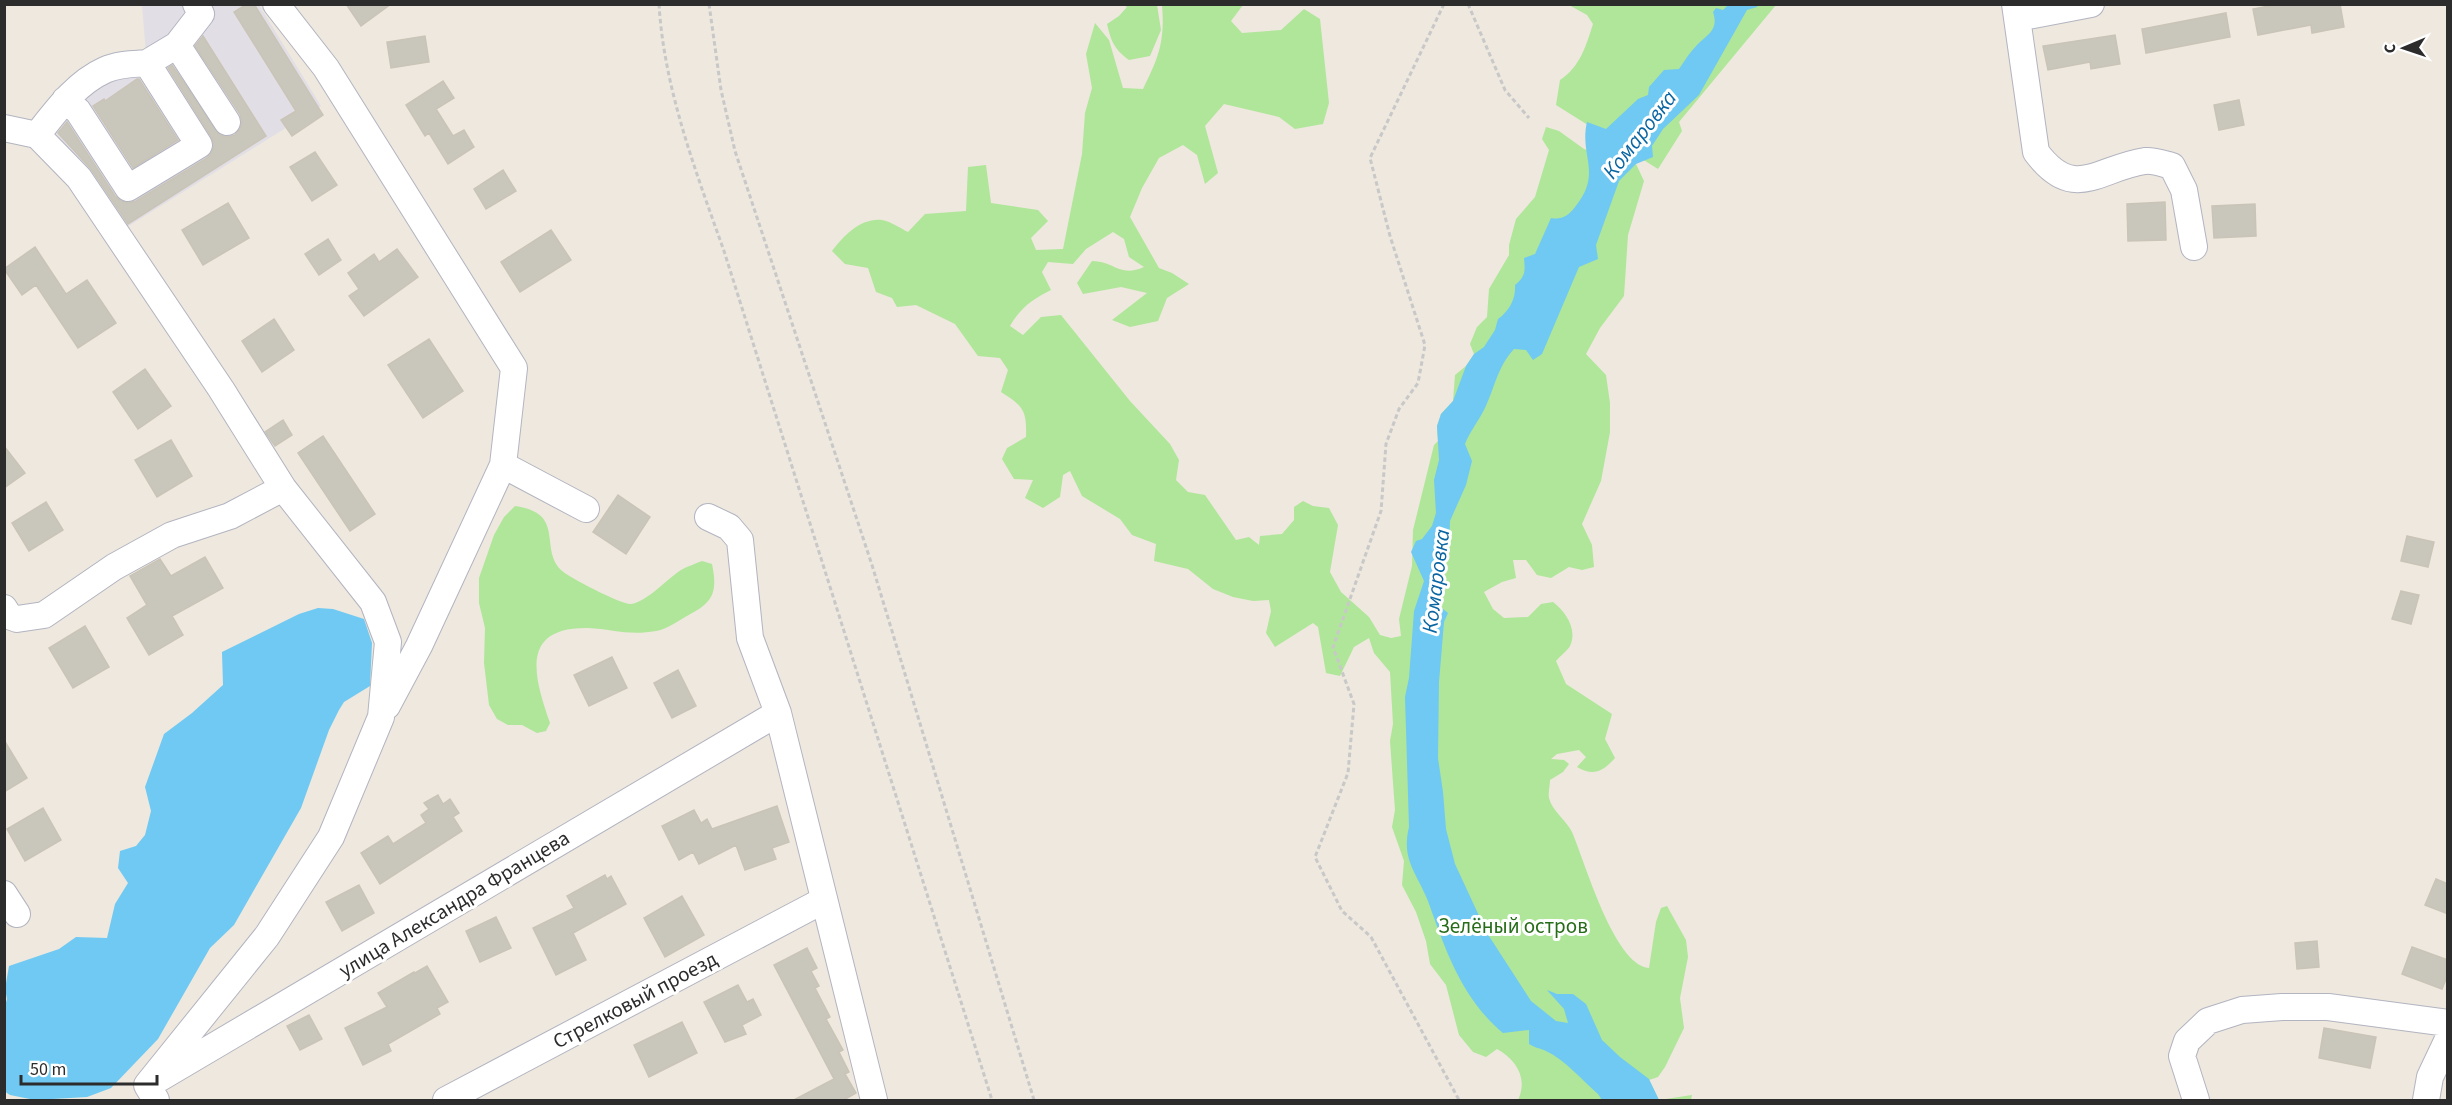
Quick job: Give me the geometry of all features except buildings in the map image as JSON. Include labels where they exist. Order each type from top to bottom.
[{"type":"street","points":[[37,135],[64,100],[105,70],[147,63],[177,45],[201,14],[196,4]]},
{"type":"street","points":[[146,1096],[267,936],[331,837],[381,717],[419,646],[503,465],[514,368],[326,68],[276,4]]},
{"type":"street","points":[[2091,4],[2016,11],[2036,152],[2048,168],[2070,179],[2095,177],[2146,161],[2172,166],[2184,190],[2194,247]]},
{"type":"street","points":[[177,45],[227,122]]},
{"type":"street","points":[[64,100],[78,111],[128,188],[199,145],[147,63]]},
{"type":"street","points":[[4,128],[37,135],[80,178],[284,488],[373,602],[388,642],[381,717]]},
{"type":"street","points":[[503,465],[586,509]]},
{"type":"street","points":[[4,608],[9,616],[17,619],[44,615],[114,567],[172,535],[230,516],[284,488]]},
{"type":"street","points":[[708,517],[729,527],[740,540],[750,638],[778,714],[874,1101]]},
{"type":"street","name":"улица Александра Францева","points":[[146,1096],[778,714]]},
{"type":"street","name":"Стрелковый проезд","points":[[446,1101],[824,900]]},
{"type":"street","points":[[2196,1101],[2182,1056],[2187,1041],[2208,1021],[2242,1010],[2328,1007],[2448,1023]]},
{"type":"street","points":[[2426,1101],[2430,1077],[2448,1039]]},
{"type":"path","points":[[658,4],[660,26],[671,78],[692,159],[724,251],[992,1101]]},
{"type":"path","points":[[709,4],[721,90],[735,151],[872,565],[1034,1101]]},
{"type":"path","points":[[1444,4],[1370,158],[1390,236],[1425,345],[1418,383],[1399,409],[1386,444],[1381,511],[1333,647],[1354,704],[1348,773],[1315,857],[1342,911],[1371,937],[1459,1101]]},
{"type":"path","points":[[1468,4],[1505,90],[1529,118]]},
{"type":"shaded area","points":[[142,4],[259,5],[321,106],[119,232],[47,119],[146,54]]},
{"type":"green space","points":[[1124,5],[1157,5],[1161,30],[1150,56],[1129,60],[1114,44],[1107,24],[1119,16],[1127,7]]},
{"type":"green space","name":"Зелёный остров","points":[[1162,5],[1243,5],[1231,21],[1242,33],[1281,30],[1304,9],[1320,19],[1329,103],[1323,124],[1295,129],[1279,117],[1224,104],[1205,126],[1218,173],[1205,184],[1197,155],[1183,145],[1159,158],[1142,188],[1130,217],[1159,268],[1189,284],[1167,298],[1158,321],[1130,327],[1112,320],[1147,293],[1121,287],[1083,294],[1077,283],[1092,261],[1129,271],[1144,267],[1129,257],[1124,239],[1113,232],[1086,249],[1073,264],[1048,262],[1042,272],[1051,290],[1027,305],[1010,326],[1023,335],[1041,317],[1061,315],[1130,401],[1170,444],[1179,460],[1176,480],[1188,492],[1205,495],[1236,540],[1249,537],[1259,545],[1260,536],[1282,534],[1294,520],[1294,507],[1303,501],[1313,506],[1329,508],[1338,525],[1330,572],[1341,592],[1369,617],[1380,635],[1391,638],[1401,636],[1399,619],[1412,566],[1413,530],[1434,445],[1438,441],[1437,426],[1441,414],[1453,401],[1455,375],[1466,366],[1474,354],[1470,344],[1477,327],[1487,317],[1489,289],[1509,255],[1509,245],[1516,219],[1535,197],[1549,150],[1542,139],[1546,127],[1559,131],[1584,149],[1636,164],[1644,181],[1628,235],[1624,296],[1600,328],[1586,354],[1606,375],[1610,403],[1610,432],[1601,481],[1582,524],[1592,545],[1594,567],[1582,570],[1569,567],[1551,578],[1537,575],[1526,560],[1513,560],[1516,578],[1502,582],[1484,592],[1493,609],[1504,618],[1528,617],[1541,604],[1553,602],[1558,606],[1566,615],[1572,633],[1570,646],[1556,661],[1566,684],[1612,714],[1605,739],[1615,758],[1602,769],[1588,772],[1577,767],[1586,757],[1579,750],[1557,754],[1551,759],[1564,760],[1569,764],[1563,772],[1550,780],[1549,796],[1553,807],[1572,832],[1602,910],[1613,932],[1624,950],[1636,963],[1649,968],[1656,922],[1661,908],[1667,906],[1686,940],[1688,957],[1680,998],[1684,1028],[1665,1067],[1658,1077],[1649,1080],[1659,1100],[1518,1100],[1522,1085],[1515,1064],[1497,1049],[1486,1057],[1473,1052],[1459,1035],[1446,985],[1430,964],[1426,941],[1416,912],[1402,885],[1404,861],[1392,827],[1395,810],[1390,741],[1393,724],[1390,672],[1374,653],[1369,638],[1354,647],[1340,676],[1326,673],[1318,627],[1313,623],[1275,647],[1266,633],[1271,611],[1269,600],[1253,601],[1233,597],[1213,589],[1188,569],[1154,561],[1156,544],[1132,535],[1120,519],[1082,496],[1070,471],[1063,475],[1060,497],[1043,508],[1025,498],[1033,480],[1014,479],[1002,459],[1007,448],[1026,437],[1026,421],[1019,405],[1001,392],[1008,370],[1000,358],[978,356],[955,324],[916,305],[897,307],[892,298],[876,292],[868,268],[845,264],[832,251],[853,229],[867,222],[882,220],[908,232],[925,214],[966,211],[968,167],[986,165],[991,203],[1038,210],[1048,221],[1031,238],[1036,250],[1063,249],[1082,154],[1085,113],[1092,88],[1086,54],[1095,23],[1109,40],[1123,88],[1143,89],[1160,48],[1163,29]]},
{"type":"green space","points":[[1569,5],[1776,5],[1679,122],[1682,131],[1658,169],[1556,105],[1560,80],[1573,69],[1585,48],[1593,24],[1587,15]]},
{"type":"green space","points":[[515,506],[531,510],[541,516],[549,532],[555,561],[561,570],[617,600],[631,604],[644,599],[681,570],[702,561],[712,564],[714,573],[713,593],[706,604],[665,628],[637,633],[588,628],[566,630],[551,636],[541,645],[537,658],[537,672],[539,689],[550,723],[546,731],[537,733],[522,725],[508,725],[497,719],[489,705],[484,663],[485,628],[479,603],[479,578],[494,535],[504,517]]},
{"type":"green space","points":[[1692,1095],[1691,1100],[1659,1100]]},
{"type":"water","name":"Комаровка","points":[[1729,4],[1758,5],[1747,10],[1699,95],[1663,129],[1652,146],[1653,157],[1636,164],[1619,181],[1596,245],[1598,259],[1579,267],[1542,354],[1533,360],[1526,350],[1514,349],[1500,370],[1484,410],[1465,444],[1472,461],[1466,485],[1450,521],[1449,549],[1442,573],[1438,605],[1448,613],[1444,622],[1439,682],[1438,758],[1446,829],[1455,864],[1487,933],[1531,1001],[1556,1021],[1568,1023],[1564,1009],[1547,990],[1557,994],[1573,994],[1586,1004],[1602,1040],[1649,1079],[1659,1100],[1602,1100],[1560,1060],[1529,1044],[1529,1030],[1503,1033],[1476,1005],[1448,955],[1428,901],[1411,866],[1407,849],[1409,827],[1405,697],[1409,678],[1414,611],[1424,581],[1411,552],[1416,541],[1422,539],[1432,526],[1436,513],[1434,480],[1439,460],[1437,426],[1441,414],[1453,401],[1466,366],[1474,354],[1484,347],[1495,330],[1498,319],[1511,304],[1515,285],[1524,273],[1524,258],[1535,254],[1551,218],[1562,218],[1567,215],[1583,195],[1589,174],[1585,134],[1587,122],[1606,129],[1638,99],[1648,95],[1649,87],[1664,70],[1679,69],[1692,50],[1711,31],[1715,23],[1713,12],[1716,8],[1723,10]]},
{"type":"water","points":[[318,608],[333,609],[364,619],[372,643],[370,686],[344,702],[339,710],[329,730],[301,808],[234,925],[210,948],[158,1039],[111,1088],[87,1097],[35,1100],[10,1095],[4,1091],[4,1009],[7,999],[5,989],[9,966],[59,949],[76,937],[107,938],[115,904],[128,883],[118,868],[120,851],[136,846],[145,835],[151,811],[145,787],[164,734],[223,685],[222,652],[299,614]]}]
